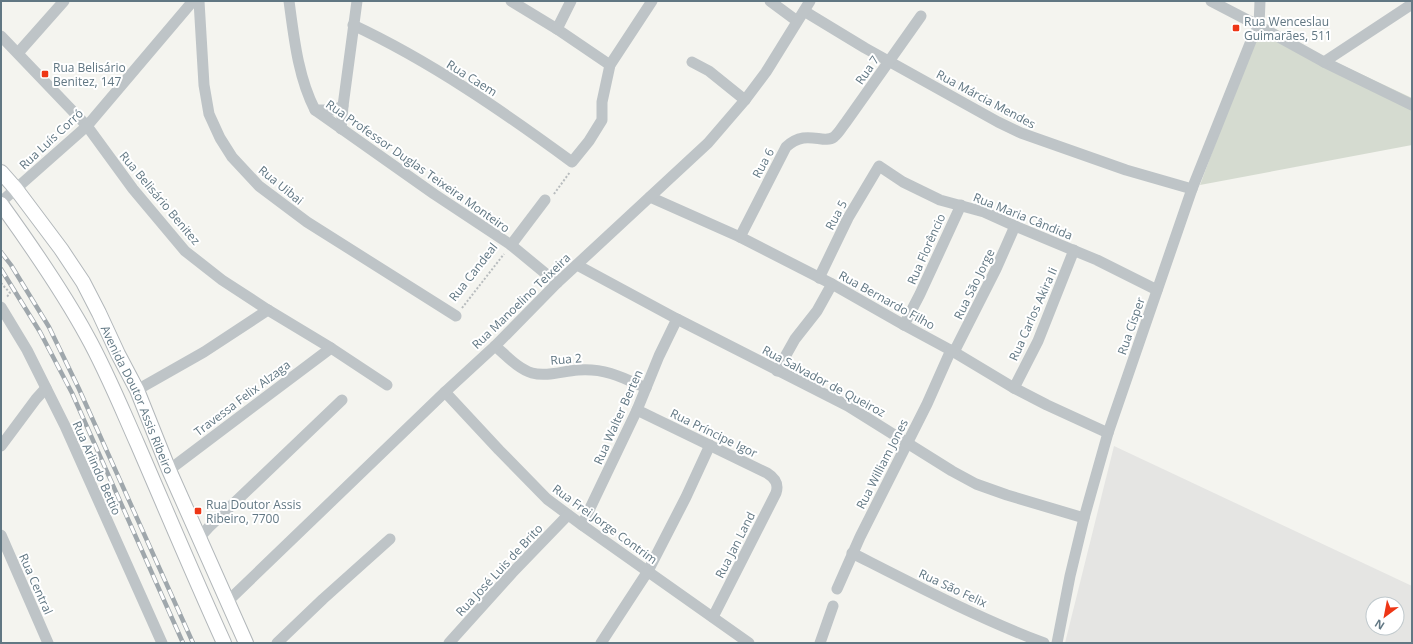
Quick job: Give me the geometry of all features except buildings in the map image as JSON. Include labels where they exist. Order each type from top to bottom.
[{"type":"main road","name":"Avenida Doutor Assis Ribeiro","points":[[1,172],[16,188],[83,282],[137,390],[169,470],[246,643]]},
{"type":"main road","name":"Avenida Doutor Assis Ribeiro","points":[[1,203],[52,276],[88,337],[118,401],[176,537],[224,643]]},
{"type":"main road","points":[[88,337],[97,326],[105,325]]},
{"type":"street","points":[[18,54],[64,1]]},
{"type":"street","name":"Rua Luís Corró","points":[[1,203],[87,126],[193,1]]},
{"type":"street","name":"Rua Uibai","points":[[199,1],[204,85],[209,114],[220,138],[232,157],[259,186],[296,214],[456,316]]},
{"type":"street","name":"Rua Professor Duglas Teixeira Monteiro","points":[[289,1],[298,57],[306,90],[315,110],[434,194],[511,245],[557,283]]},
{"type":"street","points":[[341,129],[357,1]]},
{"type":"street","points":[[511,1],[557,29],[610,65]]},
{"type":"street","points":[[557,29],[571,1]]},
{"type":"street","points":[[572,162],[589,141],[602,120],[602,102],[610,65],[652,1]]},
{"type":"street","points":[[770,1],[797,21]]},
{"type":"street","points":[[1211,1],[1324,62],[1412,105]]},
{"type":"street","points":[[1259,26],[1260,1]]},
{"type":"street","points":[[1324,62],[1412,4]]},
{"type":"street","name":"Rua Manoelino Teixeira","points":[[228,601],[445,392],[495,346],[557,283],[708,143],[745,100],[766,72],[807,6]]},
{"type":"street","name":"Rua Márcia Mendes","points":[[807,6],[837,32],[998,122],[1021,133],[1126,170],[1192,189]]},
{"type":"street","name":"Rua 7","points":[[833,138],[921,16]]},
{"type":"street","name":"Rua Caem","points":[[353,25],[397,47],[474,94],[516,121],[572,162]]},
{"type":"street","name":"Rua Císper","points":[[1057,643],[1070,576],[1084,518],[1108,432],[1192,189],[1251,41],[1259,26]]},
{"type":"street","name":"Rua Belisário Benitez","points":[[1,36],[87,126],[133,189],[185,251],[222,280],[387,385]]},
{"type":"street","points":[[692,62],[709,71],[745,100]]},
{"type":"street","points":[[315,110],[333,110],[343,106]]},
{"type":"street","name":"Rua 6","points":[[740,237],[786,147],[791,142],[804,137],[826,139],[833,138]]},
{"type":"street","name":"Rua Maria Cândida","points":[[879,166],[903,182],[928,195],[940,200],[984,212],[1074,250],[1157,290]]},
{"type":"street","name":"Rua 5","points":[[819,278],[848,218],[879,166]]},
{"type":"street","name":"Rua Bernardo Filho","points":[[650,197],[740,237],[832,284],[952,351],[1014,388],[1047,405],[1108,432]]},
{"type":"street","points":[[511,245],[545,200]]},
{"type":"street","name":"Rua Florêncio","points":[[904,325],[961,205]]},
{"type":"street","name":"Rua São Jorge","points":[[952,351],[989,282],[1015,226]]},
{"type":"street","name":"Rua Carlos Akira Ii","points":[[1014,388],[1038,341],[1074,250]]},
{"type":"street","name":"Rua Salvador de Queiroz","points":[[577,265],[676,319],[848,406],[976,484],[1084,518]]},
{"type":"street","points":[[777,371],[795,339],[817,311],[832,284]]},
{"type":"street","name":"Rua Arlindo Bettio","points":[[3,303],[65,426],[162,643]]},
{"type":"street","points":[[137,390],[204,352],[268,310]]},
{"type":"street","name":"Rua Walter Berten","points":[[582,525],[637,410],[676,319]]},
{"type":"street","name":"Rua 2","points":[[495,346],[519,366],[532,373],[548,374],[579,370],[597,370],[614,373],[646,388]]},
{"type":"street","name":"Travessa Felix Alzaga","points":[[169,470],[331,348]]},
{"type":"street","name":"Rua William Jones","points":[[837,589],[852,553],[908,443],[952,351]]},
{"type":"street","points":[[1,446],[36,398],[46,388]]},
{"type":"street","name":"Rua Frei Jorge Contrim","points":[[445,392],[547,498],[568,515],[748,643]]},
{"type":"street","points":[[200,538],[209,527],[342,400]]},
{"type":"street","name":"Rua Príncipe Igor","points":[[637,410],[767,473],[772,476],[777,483]]},
{"type":"street","points":[[601,643],[648,571],[686,497],[710,445]]},
{"type":"street","name":"Rua Jan Land","points":[[713,617],[776,493],[778,487],[777,483]]},
{"type":"street","name":"Rua José Luis de Brito","points":[[449,643],[512,573],[568,515]]},
{"type":"street","name":"Rua Central","points":[[1,535],[48,643]]},
{"type":"street","points":[[277,643],[323,599],[390,539]]},
{"type":"street","name":"Rua São Felix","points":[[852,553],[988,619],[1044,643]]},
{"type":"street","points":[[820,643],[833,606]]},
{"type":"path","points":[[545,200],[553,194],[576,164],[572,162]]},
{"type":"path","name":"Rua Candeal","points":[[456,316],[511,245]]},
{"type":"path","points":[[1,283],[10,293],[3,303]]},
{"type":"shaded area","points":[[1259,26],[1412,98],[1412,145],[1200,185]]},
{"type":"shaded area","points":[[1114,446],[1412,586],[1412,643],[1065,643]]},
{"type":"railway","points":[[1,252],[11,265],[49,327],[79,389],[193,643]]},
{"type":"railway","points":[[1,269],[40,332],[72,393],[183,643]]},
{"type":"place","name":"Rua Wenceslau Guimarães, 511","points":[[1236,28]]},
{"type":"place","name":"Rua Belisário Benitez, 147","points":[[45,74]]},
{"type":"place","name":"Rua Doutor Assis Ribeiro, 7700","points":[[198,511]]}]
